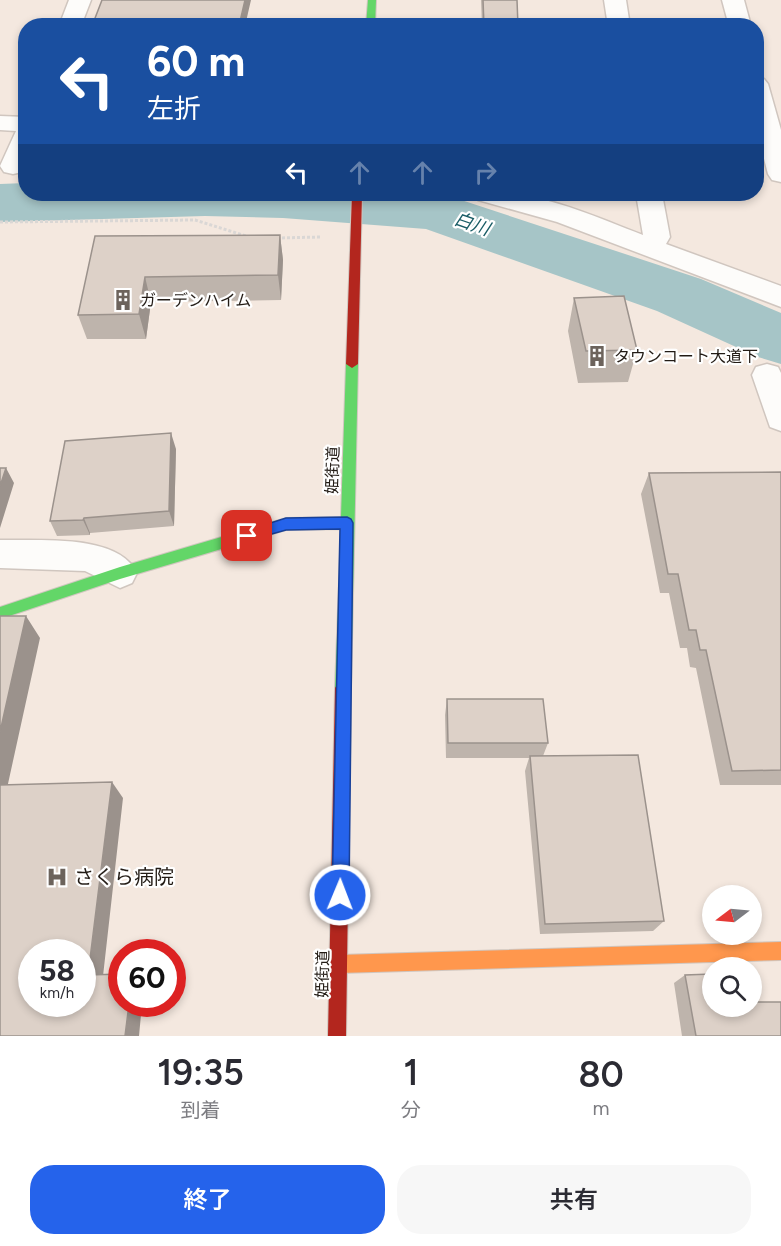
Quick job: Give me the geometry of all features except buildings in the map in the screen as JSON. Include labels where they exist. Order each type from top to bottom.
[{"type":"main road","points":[[371,18],[372,0]]},
{"type":"main road","name":"姫街道","points":[[337,1036],[347,523],[357,201]]},
{"type":"main road","points":[[0,613],[120,573],[286,524],[347,523]]},
{"type":"main road","points":[[339,964],[781,951]]},
{"type":"street","points":[[73,18],[80,0]]},
{"type":"street","points":[[615,0],[618,18]]},
{"type":"street","points":[[733,0],[738,18]]},
{"type":"street","points":[[764,113],[781,174]]},
{"type":"street","points":[[0,123],[18,124]]},
{"type":"street","points":[[13,166],[18,154]]},
{"type":"street","points":[[512,201],[566,216],[781,297]]},
{"type":"street","points":[[650,201],[657,237]]},
{"type":"street","points":[[767,375],[781,419]]},
{"type":"street","points":[[0,554],[88,557],[120,573]]},
{"type":"path","points":[[0,222],[195,220],[255,237]]},
{"type":"path","points":[[276,238],[355,230]]},
{"type":"waterway","name":"白川","points":[[0,203],[68,201]]},
{"type":"waterway","name":"白川","points":[[310,201],[432,210],[679,295],[781,340]]},
{"type":"traffic: fast","points":[[371,18],[372,0]]},
{"type":"traffic: fast","points":[[343,688],[352,364]]},
{"type":"traffic: fast","points":[[0,613],[120,573],[286,524],[347,523]]},
{"type":"traffic: slow","points":[[339,964],[781,951]]},
{"type":"traffic: jam","points":[[352,364],[357,201]]},
{"type":"traffic: jam","points":[[337,1036],[343,688]]},
{"type":"place","name":"ガーデンハイム","points":[[123,300]]},
{"type":"place","name":"タウンコート大道下","points":[[597,356]]},
{"type":"place","name":"さくら病院","points":[[57,877]]},
{"type":"route","points":[[247,536],[286,524],[347,523],[340,895]]}]
